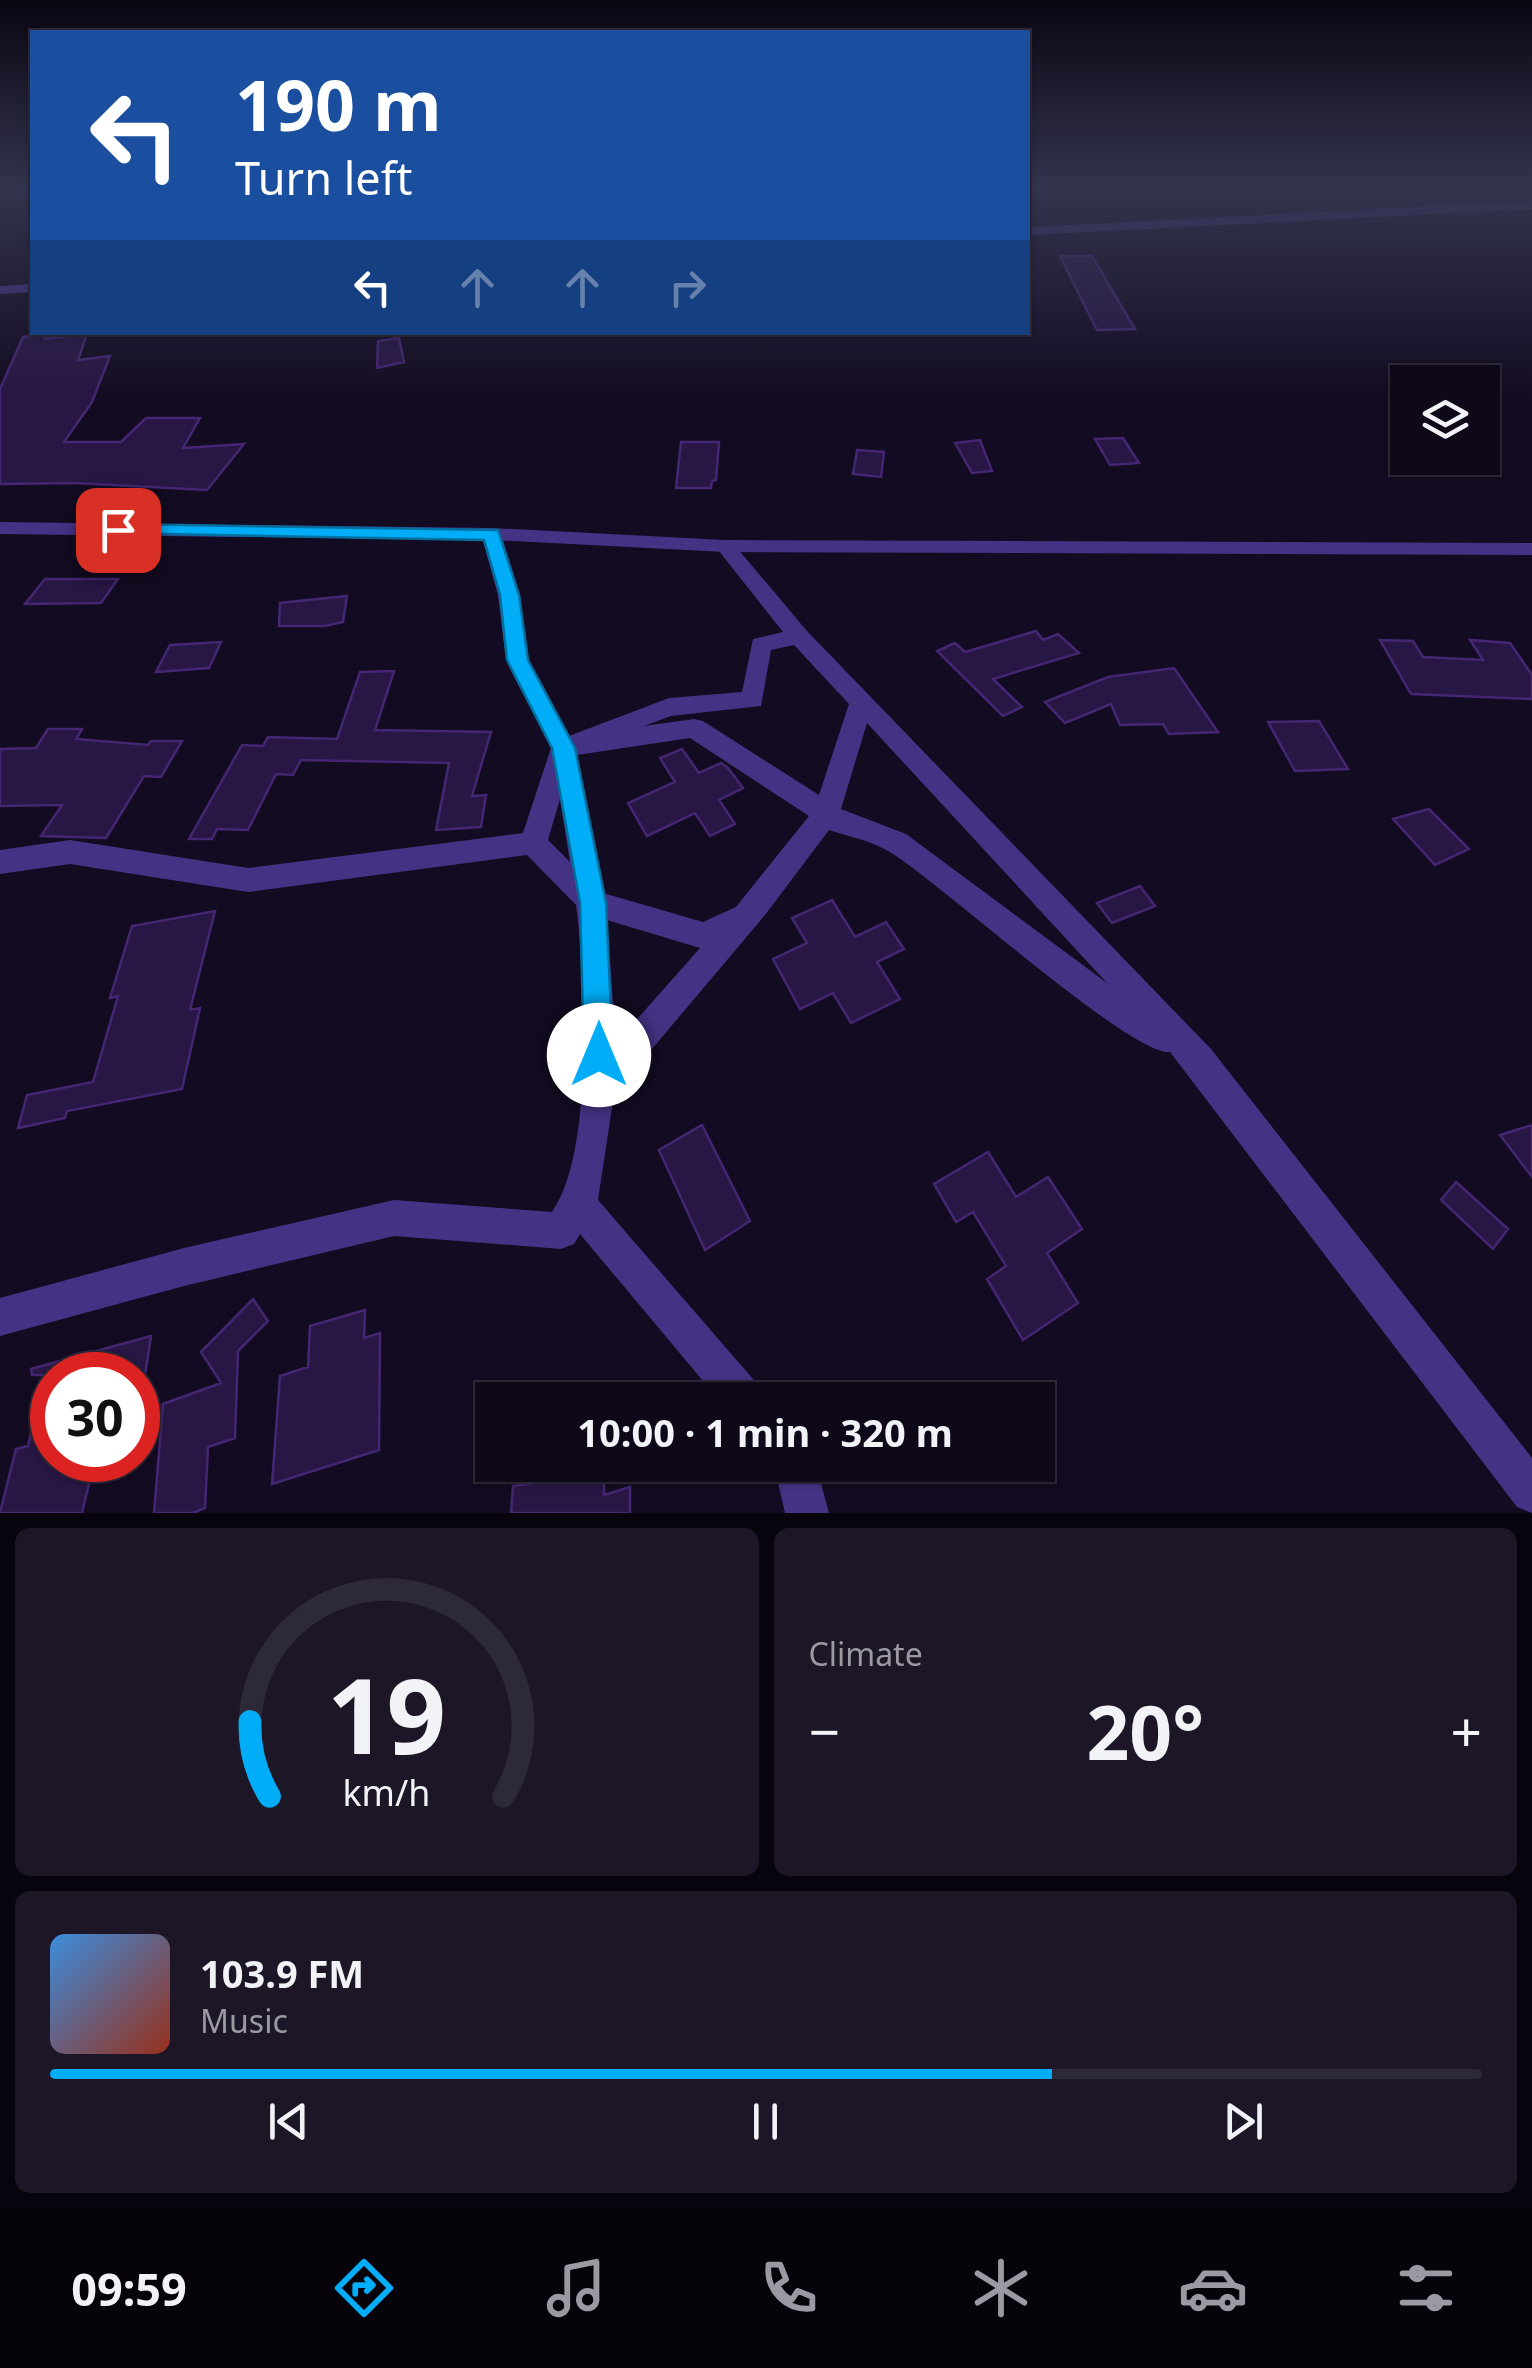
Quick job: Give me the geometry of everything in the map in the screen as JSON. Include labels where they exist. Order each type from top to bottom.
[{"type":"street","points":[[0,290],[30,288]]},
{"type":"street","points":[[0,528],[491,534],[725,546],[1532,548]]},
{"type":"street","points":[[0,1317],[184,1266],[394,1218],[561,1231],[579,1205],[598,1087],[599,992],[593,903],[563,748],[518,660],[510,595],[491,534]]},
{"type":"street","points":[[725,546],[799,636],[1200,1060],[1532,1492]]},
{"type":"street","points":[[563,748],[669,707],[754,700],[761,644],[799,636]]},
{"type":"street","points":[[598,1087],[755,906],[826,814],[861,702]]},
{"type":"street","points":[[563,748],[694,728],[826,814],[896,842],[1088,988],[1200,1060]]},
{"type":"street","points":[[533,843],[563,748]]},
{"type":"street","points":[[0,862],[70,852],[248,880],[533,843]]},
{"type":"street","points":[[533,843],[593,903],[706,936],[755,906]]},
{"type":"street","points":[[579,1205],[730,1382]]},
{"type":"street","points":[[799,1482],[807,1513]]},
{"type":"building","points":[[1062,260],[1094,260],[1135,329],[1097,330]]},
{"type":"building","points":[[87,335],[78,360],[110,356],[92,402],[64,442],[121,442],[146,418],[200,418],[183,448],[244,444],[207,490],[74,483],[0,484],[0,389],[23,337]]},
{"type":"building","points":[[399,338],[404,362],[377,368],[378,341]]},
{"type":"building","points":[[1123,438],[1139,463],[1110,465],[1095,439]]},
{"type":"building","points":[[980,440],[992,471],[972,473],[955,443]]},
{"type":"building","points":[[681,442],[719,442],[716,480],[711,488],[676,488]]},
{"type":"building","points":[[857,450],[884,452],[881,477],[853,474]]},
{"type":"building","points":[[45,579],[118,579],[101,603],[25,604]]},
{"type":"building","points":[[347,596],[343,622],[279,626],[280,603]]},
{"type":"building","points":[[1036,631],[1043,640],[1058,634],[1079,653],[993,679],[1022,707],[1003,716],[937,651],[955,643],[965,652]]},
{"type":"building","points":[[1380,640],[1413,641],[1423,657],[1483,660],[1470,640],[1510,643],[1532,675],[1532,699],[1411,694]]},
{"type":"building","points":[[221,642],[209,668],[156,672],[170,645]]},
{"type":"building","points":[[1174,668],[1218,732],[1169,734],[1163,724],[1120,725],[1111,704],[1065,723],[1045,702],[1108,677]]},
{"type":"building","points":[[394,671],[375,730],[491,732],[472,796],[486,795],[481,827],[436,830],[449,763],[301,760],[293,775],[276,774],[248,830],[217,829],[212,839],[189,839],[242,745],[263,746],[268,737],[337,739],[360,672]]},
{"type":"building","points":[[1319,721],[1348,769],[1295,771],[1268,722]]},
{"type":"building","points":[[48,729],[82,729],[76,739],[148,745],[151,741],[182,741],[161,777],[144,776],[106,838],[41,836],[62,805],[0,806],[0,749],[36,748]]},
{"type":"building","points":[[682,749],[699,773],[721,763],[743,788],[719,800],[735,824],[710,836],[695,813],[647,836],[628,803],[675,782],[660,758]]},
{"type":"building","points":[[1429,809],[1469,849],[1435,865],[1393,819]]},
{"type":"building","points":[[1140,886],[1155,906],[1112,923],[1097,903]]},
{"type":"building","points":[[832,900],[855,937],[886,922],[904,949],[877,962],[900,999],[851,1023],[833,993],[800,1009],[773,959],[807,943],[792,918]]},
{"type":"building","points":[[215,911],[190,1010],[200,1008],[182,1089],[67,1111],[65,1118],[18,1128],[27,1095],[93,1082],[118,996],[110,998],[132,926]]},
{"type":"building","points":[[702,1125],[750,1221],[705,1250],[659,1150]]},
{"type":"building","points":[[1532,1125],[1532,1177],[1500,1135]]},
{"type":"building","points":[[988,1152],[1016,1197],[1048,1177],[1082,1229],[1047,1253],[1078,1303],[1023,1340],[987,1279],[1006,1266],[973,1212],[956,1222],[934,1184]]},
{"type":"building","points":[[1456,1182],[1508,1229],[1493,1249],[1441,1200]]},
{"type":"building","points":[[253,1299],[268,1321],[238,1351],[235,1438],[208,1447],[205,1508],[193,1513],[154,1513],[157,1482],[160,1482],[163,1404],[221,1383],[201,1352]]},
{"type":"building","points":[[365,1310],[364,1338],[380,1333],[379,1450],[272,1484],[280,1376],[308,1367],[310,1326]]},
{"type":"building","points":[[151,1336],[149,1352],[93,1352]]},
{"type":"building","points":[[30,1437],[30,1482],[89,1482],[82,1513],[0,1513],[16,1449],[28,1446]]},
{"type":"building","points":[[604,1482],[604,1495],[630,1487],[630,1513],[511,1513],[513,1486]]},
{"type":"route","points":[[118,530],[491,534],[510,595],[518,660],[563,748],[593,903],[599,1055]]}]
